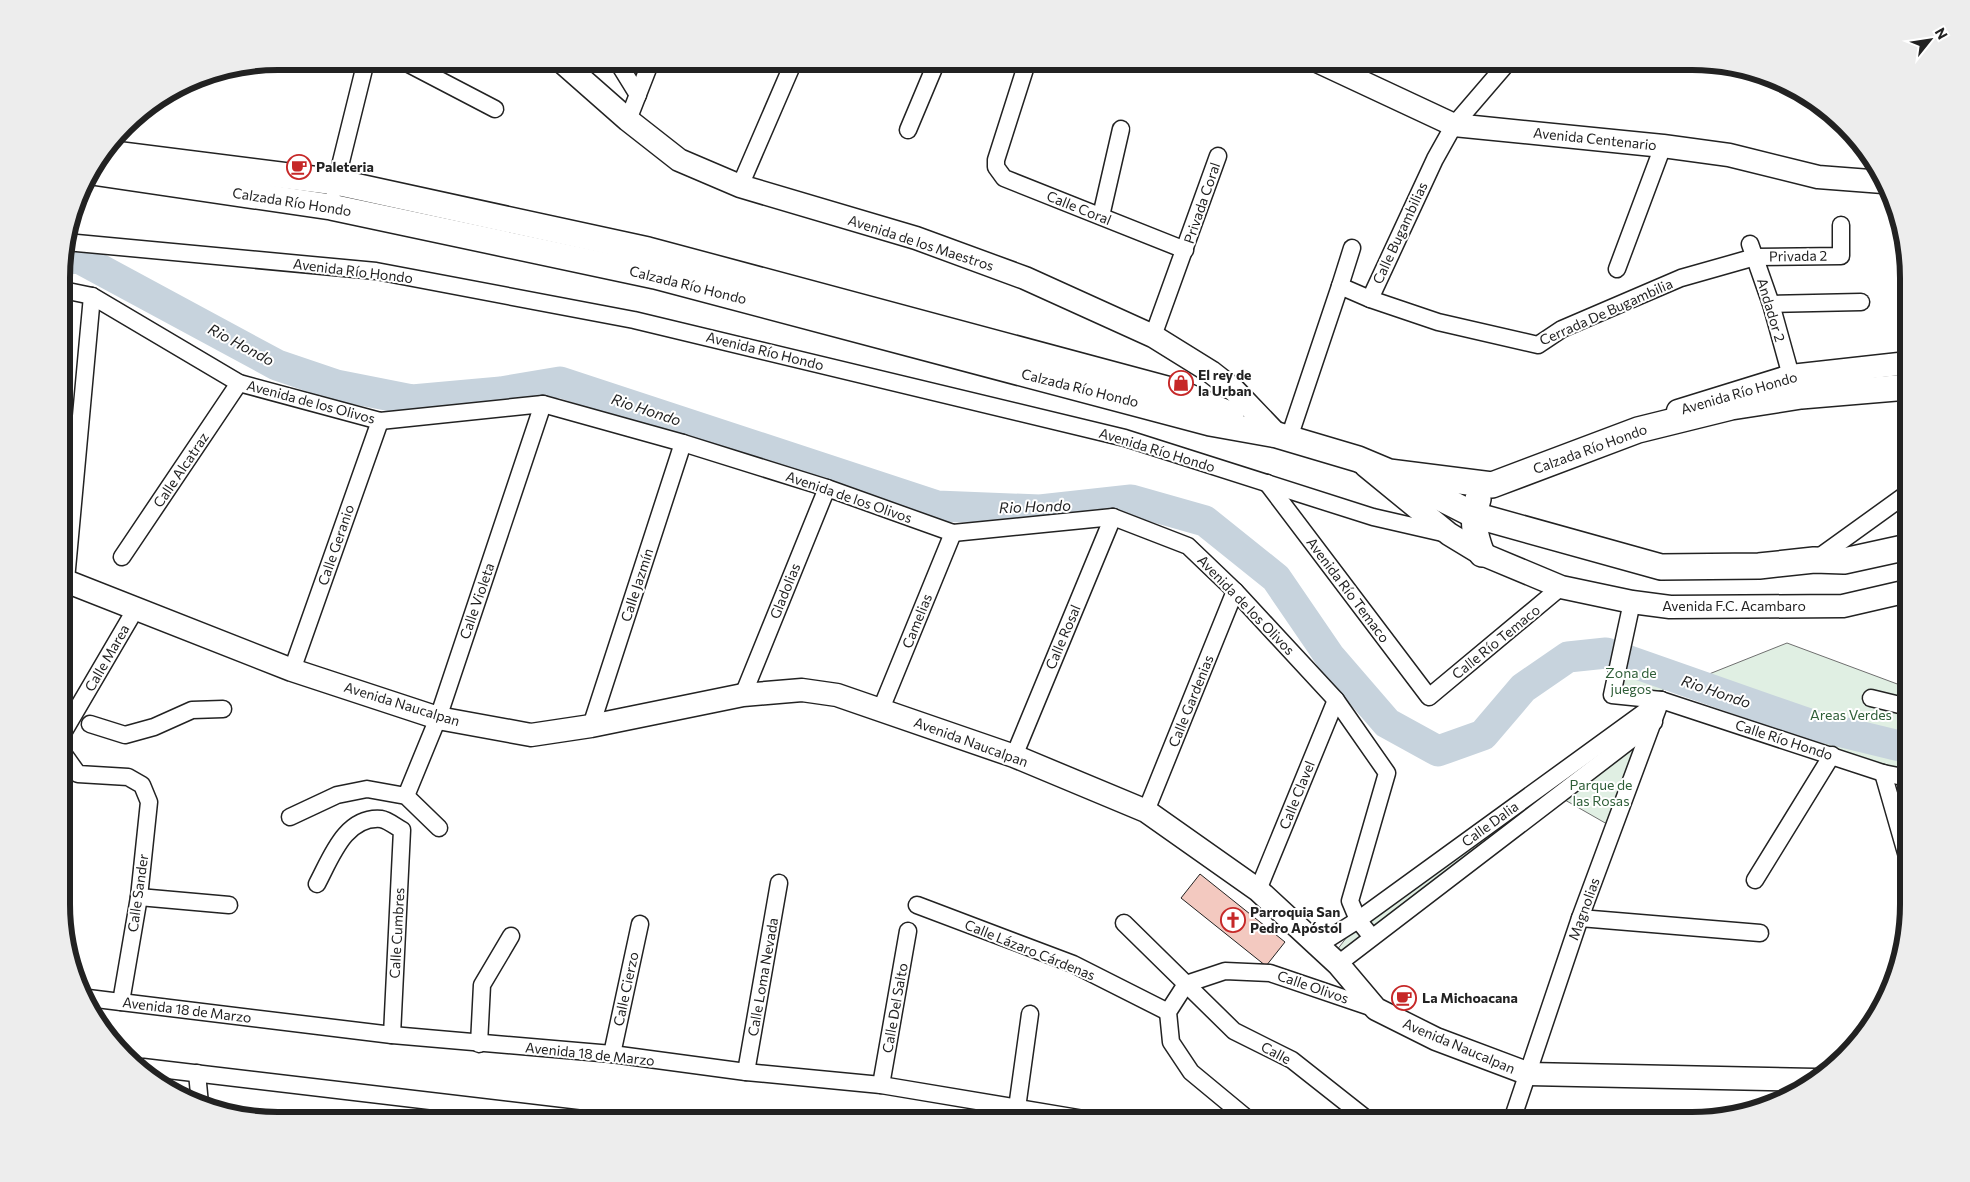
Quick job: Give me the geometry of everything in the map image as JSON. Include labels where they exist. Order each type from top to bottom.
[{"type":"main road","name":"Avenida de los Maestros","points":[[571,70],[628,120],[679,160],[740,186],[916,238],[1025,278],[1153,336],[1211,372],[1234,390],[1283,436]]},
{"type":"main road","name":"Avenida Centenario","points":[[1336,70],[1454,125],[1663,146],[1729,155],[1818,176],[1876,181]]},
{"type":"main road","name":"Calzada Río Hondo","points":[[112,154],[336,182],[677,258],[1178,392],[1283,436],[1358,459],[1389,472],[1492,485],[1638,430],[1731,407],[1800,396],[1900,388]]},
{"type":"main road","name":"Calzada Río Hondo","points":[[99,173],[331,207],[655,276],[1210,423],[1283,436]]},
{"type":"main road","name":"Avenida Río Hondo","points":[[1638,430],[1688,406],[1790,376],[1900,364]]},
{"type":"main road","name":"Avenida Río Hondo","points":[[1638,430],[1695,428],[1787,407],[1842,400],[1900,396]]},
{"type":"main road","name":"Avenida F.C. Acambaro","points":[[1358,459],[1449,534],[1482,554],[1561,586],[1632,602],[1670,607],[1844,606],[1900,593]]},
{"type":"main road","points":[[1389,472],[1474,514],[1661,567],[1759,566],[1814,560],[1900,538]]},
{"type":"main road","points":[[1482,554],[1474,533],[1474,514],[1478,499],[1492,485]]},
{"type":"main road","points":[[1814,560],[1844,561],[1900,549]]},
{"type":"main road","name":"Avenida Naucalpan","points":[[70,582],[135,610],[292,670],[438,718],[531,735],[592,726],[743,695],[802,690],[836,695],[1014,756],[1146,811],[1258,890],[1338,964],[1376,1009],[1436,1039],[1529,1074],[1803,1080]]},
{"type":"street","points":[[331,207],[364,70]]},
{"type":"street","points":[[421,70],[495,108]]},
{"type":"street","points":[[623,70],[638,95]]},
{"type":"street","points":[[628,120],[648,70]]},
{"type":"street","points":[[740,186],[790,70]]},
{"type":"street","points":[[908,130],[933,70]]},
{"type":"street","name":"Calle Coral","points":[[1025,70],[996,160],[996,167],[1004,178],[1185,250]]},
{"type":"street","name":"Calle Bugambilias","points":[[1340,286],[1370,299],[1430,168],[1454,125],[1501,70]]},
{"type":"street","points":[[1100,216],[1121,129]]},
{"type":"street","points":[[1617,270],[1663,146]]},
{"type":"street","name":"Privada Coral","points":[[1185,250],[1218,156]]},
{"type":"street","name":"Privada 2","points":[[1752,251],[1841,256],[1841,225]]},
{"type":"street","name":"Avenida Río Hondo","points":[[73,243],[376,271],[634,320],[1125,438],[1373,517],[1449,534]]},
{"type":"street","points":[[1283,436],[1340,286],[1352,248]]},
{"type":"street","points":[[1153,336],[1185,250]]},
{"type":"street","name":"Cerrada De Bugambilia","points":[[1370,299],[1438,322],[1538,345],[1562,329],[1681,278],[1752,251]]},
{"type":"street","name":"Andador 2","points":[[1752,251],[1771,304],[1790,376]]},
{"type":"street","name":"Avenida de los Olivos","points":[[70,291],[92,296],[239,383],[380,421],[543,404],[682,443],[827,488],[953,533],[1113,517],[1188,546],[1236,591],[1336,700],[1387,773],[1350,901],[1358,920],[1371,936]]},
{"type":"street","points":[[70,527],[92,296]]},
{"type":"street","points":[[1771,304],[1861,302]]},
{"type":"street","name":"Calle Alcatraz","points":[[122,557],[239,383]]},
{"type":"street","name":"Calle Violeta","points":[[406,796],[438,718],[543,404]]},
{"type":"street","name":"Calle Geranio","points":[[292,670],[380,421]]},
{"type":"street","name":"Calle Jazmín","points":[[592,726],[682,443]]},
{"type":"street","name":"Avenida Río Temaco","points":[[1267,483],[1429,696]]},
{"type":"street","name":"Gladolias","points":[[743,695],[827,488]]},
{"type":"street","points":[[1814,560],[1900,498]]},
{"type":"street","name":"Calle Rosal","points":[[1014,756],[1113,517]]},
{"type":"street","name":"Camelias","points":[[881,709],[953,533]]},
{"type":"street","name":"Calle Río Temaco","points":[[1429,696],[1561,586]]},
{"type":"street","name":"Calle Gardenias","points":[[1146,811],[1236,591]]},
{"type":"street","name":"Calle Río Hondo","points":[[1632,602],[1612,695],[1661,700],[1883,773],[1900,776]]},
{"type":"street","name":"Calle Marea","points":[[70,721],[135,610]]},
{"type":"street","points":[[1871,698],[1900,705]]},
{"type":"street","name":"Calle Clavel","points":[[1258,890],[1336,700]]},
{"type":"street","name":"Magnolias","points":[[1515,1112],[1580,918],[1661,700]]},
{"type":"street","name":"Calle Dalia","points":[[1317,946],[1358,920],[1661,700]]},
{"type":"street","points":[[90,724],[125,735],[154,727],[192,710],[223,709]]},
{"type":"street","name":"Calle Dalia","points":[[1338,964],[1371,936],[1654,722]]},
{"type":"street","points":[[1755,880],[1832,755]]},
{"type":"street","name":"Calle Sander","points":[[70,763],[78,774],[128,777],[142,785],[149,802],[139,896],[121,1002]]},
{"type":"street","points":[[1883,773],[1900,832]]},
{"type":"street","points":[[290,817],[337,795],[367,789],[406,796],[439,828]]},
{"type":"street","name":"Calle Cumbres","points":[[317,884],[348,831],[363,822],[383,819],[402,830],[392,1035]]},
{"type":"street","points":[[1498,819],[1509,833]]},
{"type":"street","name":"Calle Loma Nevada","points":[[746,1072],[779,883]]},
{"type":"street","points":[[139,896],[229,905]]},
{"type":"street","name":"Calle Lázaro Cárdenas","points":[[917,905],[1073,964],[1168,1012]]},
{"type":"street","points":[[1580,918],[1760,932]]},
{"type":"street","name":"Calle","points":[[1124,923],[1234,1031],[1292,1060],[1358,1112]]},
{"type":"street","name":"Calle Cierzo","points":[[612,1054],[640,924]]},
{"type":"street","name":"Calle Del Salto","points":[[881,1085],[908,931]]},
{"type":"street","points":[[479,1044],[482,985],[511,936]]},
{"type":"street","name":"Calle Olivos","points":[[1186,984],[1225,970],[1270,973],[1376,1009]]},
{"type":"street","points":[[1186,984],[1168,1012],[1171,1042],[1191,1072],[1239,1112]]},
{"type":"street","name":"Avenida 18 de Marzo","points":[[92,999],[392,1035],[612,1054],[746,1072],[881,1085],[1041,1112]]},
{"type":"street","points":[[1017,1108],[1030,1014]]},
{"type":"street","points":[[151,1068],[524,1112]]},
{"type":"street","points":[[197,1073],[199,1096]]},
{"type":"green space","name":"Areas Verdes","points":[[1787,643],[1900,685],[1900,775],[1832,755],[1711,689],[1689,682]]},
{"type":"green space","points":[[1620,660],[1666,675],[1661,700],[1614,828],[1558,796],[1330,959],[1360,920],[1660,700],[1612,695]]},
{"type":"building","name":"Parroquia San Pedro Apóstol","points":[[1200,874],[1285,942],[1266,966],[1181,898]]},
{"type":"waterway","name":"Rio Hondo","points":[[71,259],[79,258],[277,365],[336,385],[412,400],[501,392],[560,382],[937,506],[1040,510],[1131,500],[1205,521],[1276,578],[1330,657],[1387,723],[1438,751],[1483,735],[1523,688],[1568,657],[1606,653],[1809,724],[1900,746]]},
{"type":"place","name":"Paleteria","points":[[299,167]]},
{"type":"place","name":"El rey de la Urban","points":[[1181,383]]},
{"type":"place","name":"Parroquia San Pedro Apóstol","points":[[1233,920]]},
{"type":"place","name":"La Michoacana","points":[[1404,998]]},
{"type":"park label","name":"Zona de juegos","points":[[1631,682]]},
{"type":"park label","name":"Parque de las Rosas","points":[[1601,794]]}]
